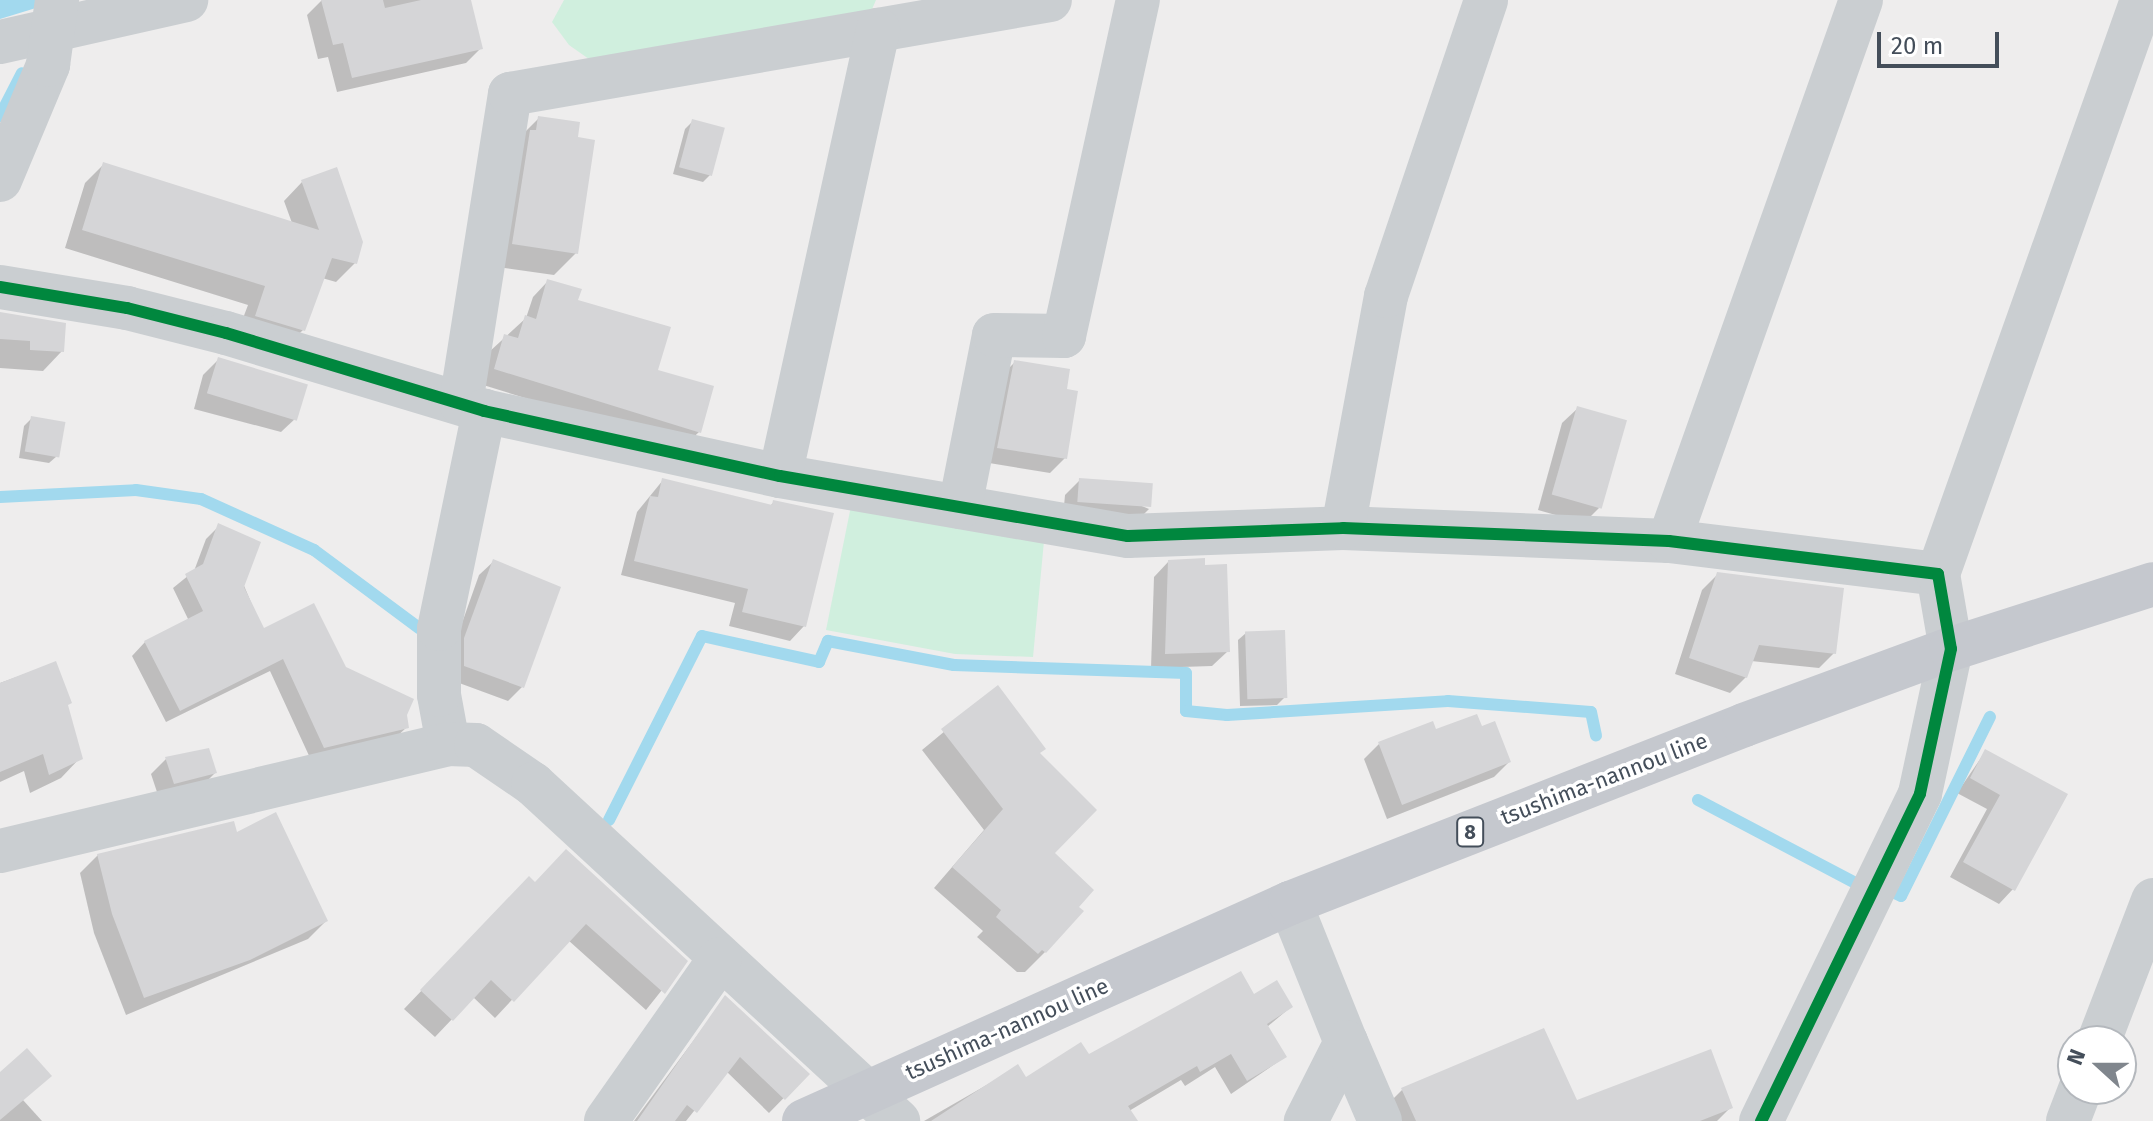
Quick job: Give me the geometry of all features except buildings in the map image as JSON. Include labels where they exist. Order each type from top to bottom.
[{"type":"main road","name":"tsushima-nannou line","points":[[804,1121],[1290,903],[1951,649],[2152,585]]},
{"type":"street","points":[[0,42],[57,11],[186,0]]},
{"type":"street","points":[[448,744],[439,695],[439,629],[472,407],[510,94],[1050,0]]},
{"type":"street","points":[[960,507],[994,335],[1064,336],[1138,0]]},
{"type":"street","points":[[1343,528],[1386,296],[1486,0]]},
{"type":"street","points":[[1669,541],[1861,0]]},
{"type":"street","points":[[1761,1121],[1920,794],[1951,649],[1938,574],[2142,0]]},
{"type":"street","points":[[0,180],[48,65],[57,11]]},
{"type":"street","points":[[780,476],[878,30]]},
{"type":"street","points":[[0,287],[141,311],[472,407],[780,476],[1128,536],[1343,528],[1669,541],[1938,574]]},
{"type":"street","points":[[0,851],[448,744],[476,745],[533,784],[898,1121]]},
{"type":"street","points":[[2105,1025],[2153,900]]},
{"type":"street","points":[[1290,903],[1380,1121]]},
{"type":"street","points":[[606,1121],[720,959]]},
{"type":"street","points":[[1306,1121],[1346,1042]]},
{"type":"green space","points":[[564,0],[876,0],[869,16],[596,64],[569,45],[552,22]]},
{"type":"green space","points":[[851,506],[1044,541],[1033,657],[955,654],[826,630]]},
{"type":"water","points":[[0,0],[62,0],[0,19]]},
{"type":"waterway","points":[[0,116],[22,73]]},
{"type":"waterway","points":[[0,497],[136,490],[201,499],[314,550],[419,628]]},
{"type":"waterway","points":[[609,820],[702,636],[819,662],[828,641],[954,665],[1186,673],[1186,711],[1227,715],[1448,701],[1591,712],[1596,735]]},
{"type":"waterway","points":[[1885,899],[1890,891],[1901,896],[1990,717]]},
{"type":"waterway","points":[[1698,800],[1859,885]]},
{"type":"cycle path","points":[[0,287],[127,308],[226,333],[484,411],[780,476],[1128,536],[1343,528],[1669,541],[1938,574],[1951,649],[1920,794],[1761,1121]]}]
